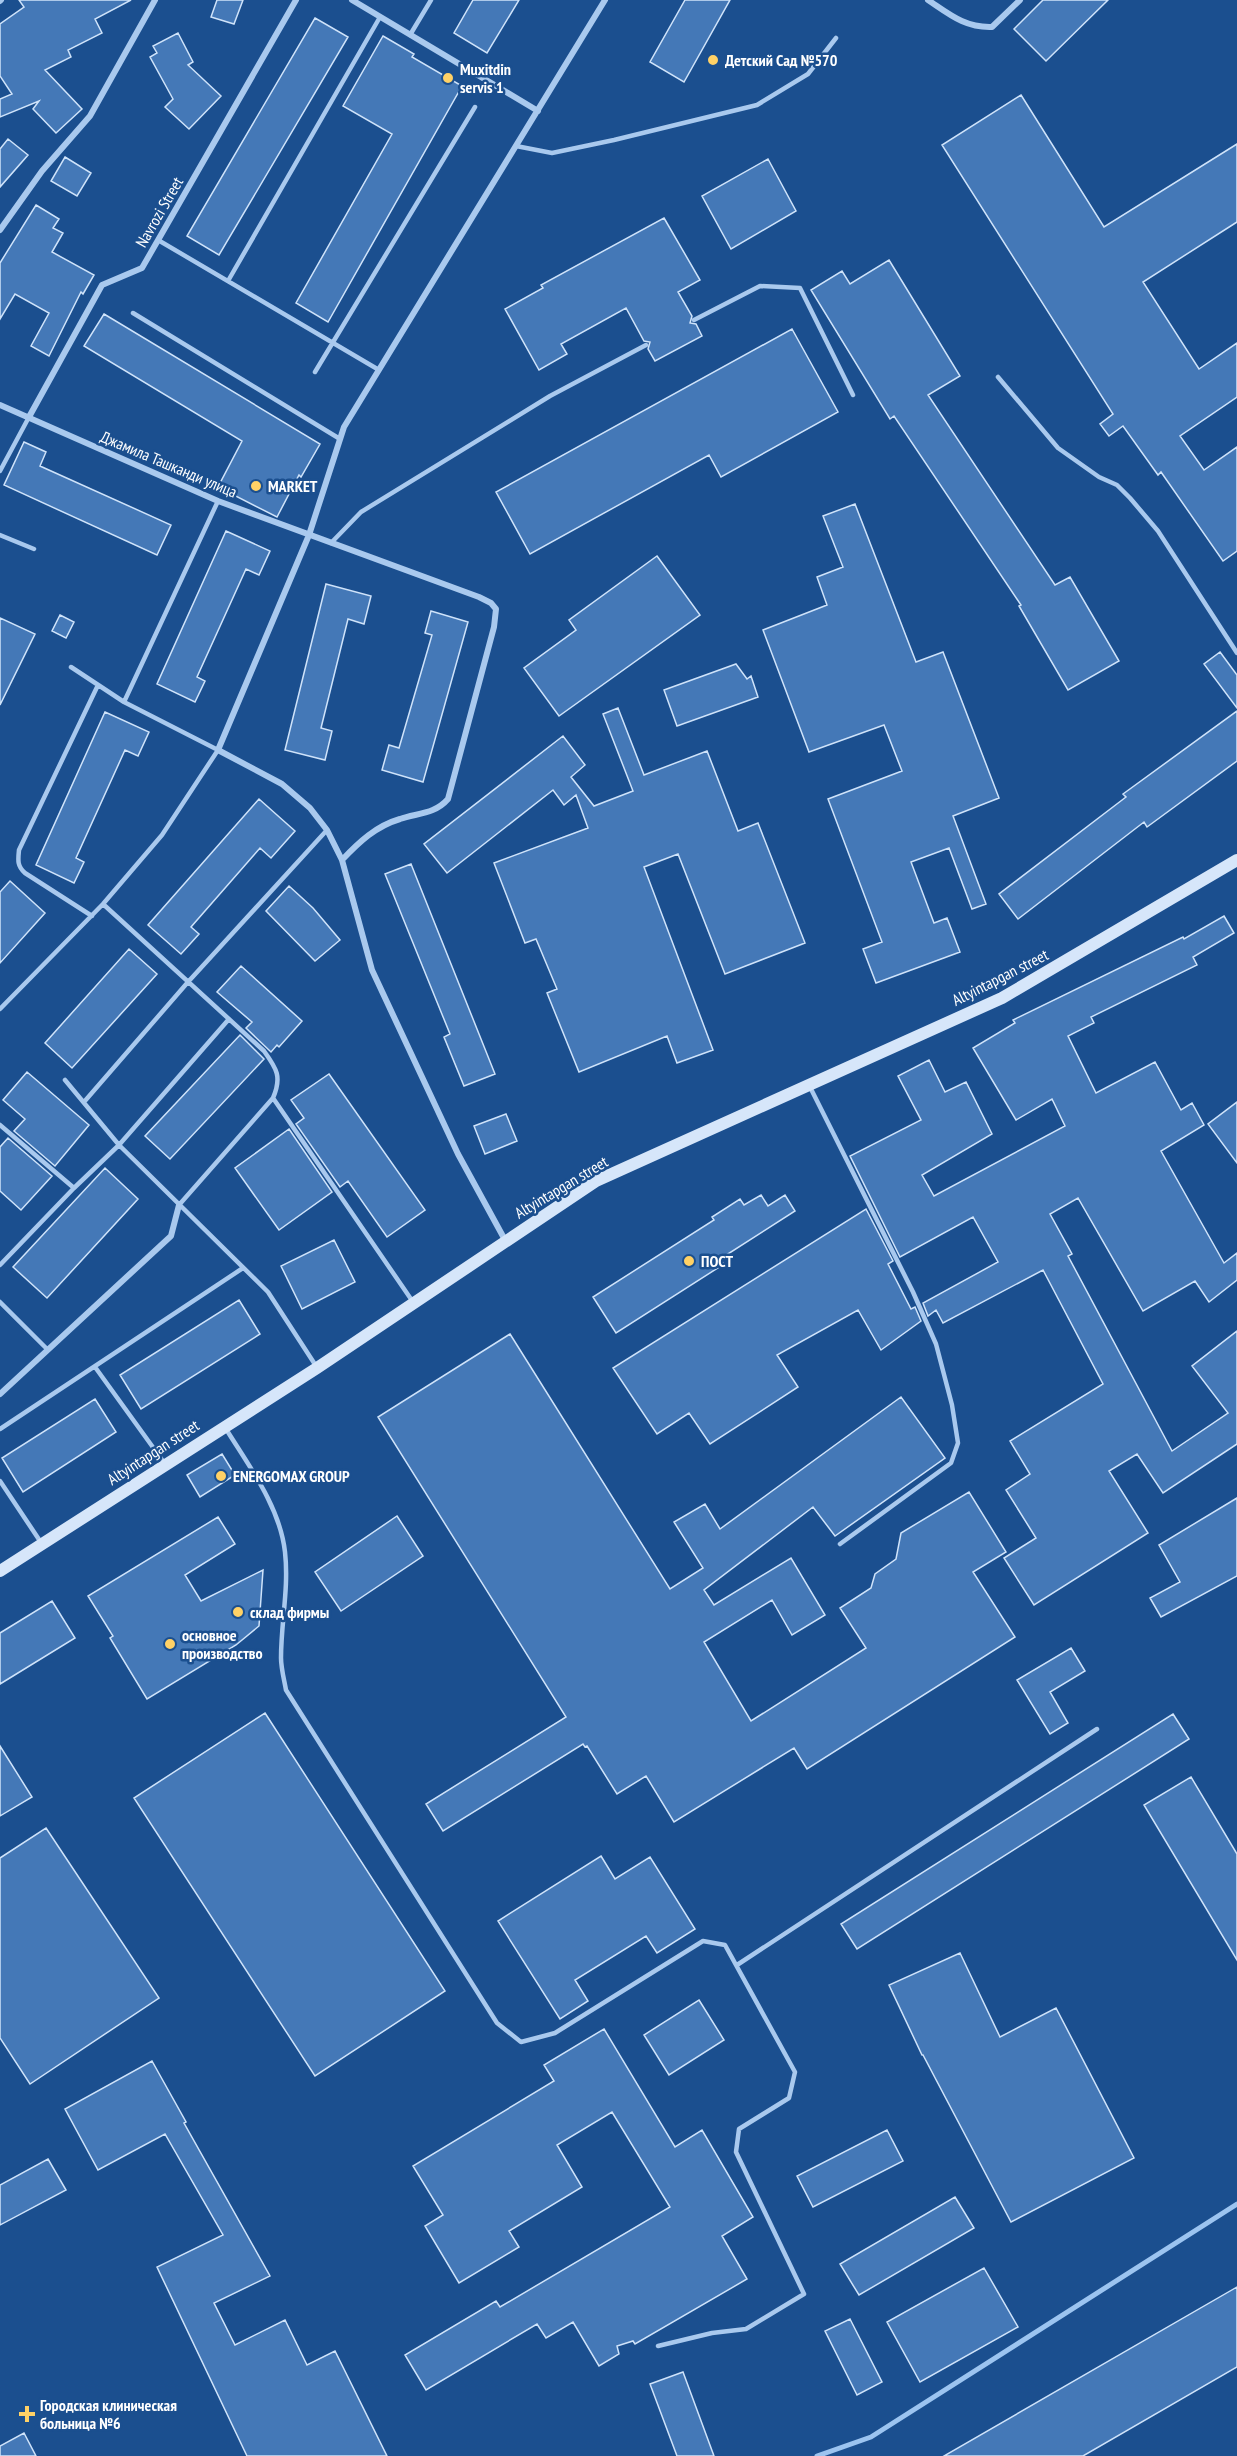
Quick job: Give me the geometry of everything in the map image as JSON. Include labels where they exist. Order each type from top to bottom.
[{"type":"street","points":[[0,230],[42,171],[90,116],[155,0]]},
{"type":"street","name":"Navrozi Street","points":[[29,417],[102,285],[142,268],[296,0]]},
{"type":"street","points":[[352,0],[538,111]]},
{"type":"street","points":[[506,1240],[458,1154],[372,970],[342,860],[327,830],[310,808],[282,784],[218,750],[309,535],[344,428],[605,0]]},
{"type":"street","points":[[928,0],[959,20],[977,28],[992,27],[1020,0]]},
{"type":"street","name":"Джамила Ташканди улица","points":[[0,405],[218,501],[479,597],[496,609],[494,627],[448,800],[441,808],[399,819],[366,835],[342,860]]},
{"type":"street","name":"Altyintapgan street","points":[[0,1570],[317,1368],[596,1181],[1002,998],[1237,860]]},
{"type":"street","points":[[0,1394],[171,1236],[179,1205]]},
{"type":"lane","points":[[410,35],[431,0]]},
{"type":"lane","points":[[228,281],[381,17]]},
{"type":"lane","points":[[516,146],[552,153],[757,105],[808,74],[836,38]]},
{"type":"lane","points":[[315,372],[474,107]]},
{"type":"lane","points":[[159,240],[379,370]]},
{"type":"lane","points":[[694,320],[760,286],[800,288],[853,395]]},
{"type":"lane","points":[[133,313],[340,439]]},
{"type":"lane","points":[[331,543],[361,512],[550,396],[646,345]]},
{"type":"lane","points":[[998,377],[1058,448],[1099,477],[1117,485],[1130,498],[1158,531],[1237,653]]},
{"type":"lane","points":[[0,471],[29,417]]},
{"type":"lane","points":[[124,702],[218,501]]},
{"type":"lane","points":[[0,535],[34,549]]},
{"type":"lane","points":[[0,1009],[104,904],[162,835],[218,750],[124,702],[71,667]]},
{"type":"lane","points":[[92,916],[25,873],[19,867],[18,859],[20,850],[98,684]]},
{"type":"lane","points":[[84,1102],[188,982],[327,830]]},
{"type":"lane","points":[[104,904],[264,1051],[275,1066],[279,1084],[273,1098],[179,1205]]},
{"type":"lane","points":[[0,1265],[119,1145],[228,1018]]},
{"type":"lane","points":[[65,1080],[119,1145],[268,1292],[317,1368]]},
{"type":"lane","points":[[809,1085],[913,1292],[936,1344],[952,1405],[958,1443],[951,1463],[840,1544]]},
{"type":"lane","points":[[273,1098],[413,1302]]},
{"type":"lane","points":[[0,1125],[74,1188]]},
{"type":"lane","points":[[0,1430],[243,1268]]},
{"type":"lane","points":[[0,1302],[47,1349]]},
{"type":"lane","points":[[95,1366],[165,1464]]},
{"type":"lane","points":[[224,1427],[264,1491],[278,1523],[285,1551],[286,1595],[281,1659],[286,1689],[497,2023],[521,2042],[555,2033],[703,1941],[725,1944],[795,2072],[789,2098],[739,2129],[735,2152],[804,2294],[746,2329],[712,2333],[658,2346]]},
{"type":"lane","points":[[0,1481],[42,1544]]},
{"type":"lane","points":[[737,1965],[1097,1729]]},
{"type":"building","points":[[19,0],[131,0],[95,19],[102,33],[68,50],[71,57],[45,70],[82,109],[56,133],[33,109],[39,101],[0,117],[0,99],[12,94],[0,76],[0,24],[24,7]]},
{"type":"building","points":[[217,0],[243,0],[234,24],[211,17]]},
{"type":"building","points":[[473,0],[519,0],[487,53],[454,33]]},
{"type":"building","points":[[685,0],[730,0],[684,82],[650,62]]},
{"type":"building","points":[[1043,0],[1108,0],[1046,61],[1014,29]]},
{"type":"building","points":[[315,18],[348,37],[219,255],[187,236]]},
{"type":"building","points":[[178,33],[193,62],[188,65],[221,96],[189,129],[165,107],[173,99],[150,57],[157,53],[153,46]]},
{"type":"building","points":[[383,36],[414,54],[412,57],[462,86],[328,322],[296,303],[392,134],[343,106]]},
{"type":"building","points":[[1021,95],[1104,227],[1237,144],[1237,222],[1143,282],[1199,369],[1237,343],[1237,397],[1180,436],[1204,470],[1237,447],[1237,551],[1223,561],[1161,472],[1158,475],[1123,426],[1109,436],[1100,424],[1113,414],[942,145]]},
{"type":"building","points":[[8,139],[28,155],[0,187],[0,149]]},
{"type":"building","points":[[65,157],[91,173],[77,196],[51,181]]},
{"type":"building","points":[[768,159],[796,211],[731,249],[702,196]]},
{"type":"building","points":[[36,205],[59,219],[53,228],[63,233],[52,252],[94,275],[83,294],[81,292],[49,356],[31,346],[49,313],[15,294],[0,319],[0,263]]},
{"type":"building","points":[[664,218],[700,280],[678,292],[692,316],[690,323],[696,324],[702,336],[655,361],[648,349],[650,342],[644,341],[626,308],[561,344],[567,354],[539,370],[505,309],[543,288],[541,285]]},
{"type":"building","points":[[889,260],[960,376],[928,395],[1055,585],[1070,577],[1119,661],[1068,690],[1019,606],[1021,605],[894,416],[890,419],[811,290],[842,271],[850,284]]},
{"type":"building","points":[[104,314],[320,444],[301,477],[299,475],[277,517],[218,487],[242,441],[84,346]]},
{"type":"building","points":[[792,329],[838,412],[721,477],[709,455],[530,554],[496,492]]},
{"type":"building","points":[[24,442],[46,452],[40,466],[171,525],[157,555],[4,485]]},
{"type":"building","points":[[855,504],[916,662],[943,652],[999,798],[953,816],[986,904],[972,909],[949,848],[911,862],[934,923],[947,918],[960,952],[876,983],[863,949],[882,942],[828,799],[902,771],[884,725],[809,752],[763,630],[827,605],[817,577],[843,567],[823,516]]},
{"type":"building","points":[[226,531],[270,551],[259,575],[246,569],[197,677],[205,681],[195,702],[157,684]]},
{"type":"building","points":[[657,556],[700,615],[559,716],[524,668],[576,630],[569,620]]},
{"type":"building","points":[[326,584],[371,596],[364,624],[348,619],[321,728],[332,731],[325,760],[285,750]]},
{"type":"building","points":[[431,611],[468,622],[423,782],[382,770],[389,745],[399,748],[432,635],[425,633]]},
{"type":"building","points":[[60,615],[74,622],[66,638],[52,631]]},
{"type":"building","points":[[0,618],[35,634],[0,705]]},
{"type":"building","points":[[1220,652],[1237,675],[1237,708],[1204,664]]},
{"type":"building","points":[[736,664],[747,679],[751,676],[758,697],[677,726],[664,690]]},
{"type":"building","points":[[618,708],[644,775],[707,751],[738,831],[758,823],[805,943],[725,974],[678,854],[644,867],[713,1050],[677,1063],[667,1036],[579,1072],[547,993],[557,989],[536,939],[525,943],[494,863],[588,828],[576,795],[564,805],[553,790],[447,873],[424,844],[563,736],[585,765],[571,777],[594,806],[633,791],[603,714]]},
{"type":"building","points":[[1237,711],[1237,761],[1147,827],[1144,822],[1018,919],[999,894],[1126,797],[1123,794]]},
{"type":"building","points":[[105,712],[149,732],[138,756],[125,750],[76,858],[84,862],[74,883],[36,865]]},
{"type":"building","points":[[259,799],[295,831],[271,858],[260,848],[191,927],[199,934],[181,954],[148,925]]},
{"type":"building","points":[[411,864],[495,1074],[464,1086],[444,1037],[450,1034],[385,874]]},
{"type":"building","points":[[10,881],[45,913],[0,963],[0,892]]},
{"type":"building","points":[[289,886],[313,908],[340,940],[315,961],[266,911]]},
{"type":"building","points":[[1224,916],[1234,933],[1193,957],[1197,965],[1091,1017],[1094,1023],[1068,1036],[1096,1093],[1155,1062],[1181,1110],[1192,1103],[1204,1125],[1161,1151],[1224,1263],[1237,1253],[1237,1280],[1209,1302],[1195,1281],[1143,1311],[1078,1198],[1050,1214],[1072,1254],[1068,1256],[1172,1451],[1228,1413],[1192,1366],[1237,1331],[1237,1444],[1163,1493],[1137,1454],[1109,1471],[1148,1533],[1034,1605],[1004,1558],[1036,1538],[1006,1490],[1030,1474],[1010,1441],[1103,1384],[1043,1270],[943,1323],[936,1310],[928,1316],[923,1303],[998,1262],[973,1217],[900,1257],[850,1156],[921,1120],[898,1076],[929,1060],[945,1092],[966,1082],[992,1134],[922,1175],[934,1196],[1065,1126],[1052,1099],[1016,1120],[973,1048],[1015,1023],[1013,1020],[1183,937],[1184,939]]},
{"type":"building","points":[[129,949],[157,974],[72,1068],[45,1043]]},
{"type":"building","points":[[241,966],[302,1021],[279,1047],[277,1045],[271,1052],[246,1028],[252,1022],[217,992]]},
{"type":"building","points":[[240,1035],[264,1059],[170,1159],[145,1136]]},
{"type":"building","points":[[27,1072],[89,1125],[55,1166],[14,1131],[25,1119],[3,1100]]},
{"type":"building","points":[[329,1074],[425,1210],[387,1237],[348,1181],[340,1187],[296,1124],[304,1118],[291,1100]]},
{"type":"building","points":[[1237,1102],[1237,1163],[1208,1124]]},
{"type":"building","points":[[506,1114],[517,1141],[485,1154],[474,1126]]},
{"type":"building","points":[[289,1129],[332,1192],[279,1230],[235,1168]]},
{"type":"building","points":[[8,1138],[52,1176],[21,1210],[0,1191],[0,1147]]},
{"type":"building","points":[[105,1168],[138,1199],[47,1298],[13,1267]]},
{"type":"building","points":[[761,1195],[768,1206],[785,1195],[795,1211],[720,1259],[724,1264],[616,1333],[593,1297],[714,1220],[712,1217],[740,1199],[744,1205]]},
{"type":"building","points":[[866,1209],[893,1261],[888,1264],[911,1309],[915,1307],[921,1321],[881,1350],[858,1310],[777,1355],[798,1387],[710,1444],[689,1413],[657,1434],[613,1368]]},
{"type":"building","points":[[334,1240],[355,1282],[302,1309],[281,1266]]},
{"type":"building","points":[[239,1300],[260,1334],[141,1409],[120,1375]]},
{"type":"building","points":[[510,1334],[670,1589],[703,1568],[674,1522],[705,1504],[720,1529],[901,1397],[945,1458],[835,1536],[813,1507],[704,1590],[714,1605],[791,1558],[825,1615],[792,1635],[772,1600],[704,1642],[751,1721],[866,1648],[840,1608],[871,1588],[875,1574],[896,1559],[901,1533],[969,1492],[1006,1552],[973,1572],[1015,1637],[807,1769],[794,1748],[674,1822],[646,1776],[617,1794],[587,1746],[583,1744],[443,1831],[426,1804],[566,1717],[378,1417]]},
{"type":"building","points":[[95,1399],[116,1432],[23,1492],[2,1458]]},
{"type":"building","points":[[222,1454],[235,1475],[200,1497],[187,1475]]},
{"type":"building","points":[[1237,1498],[1237,1576],[1161,1617],[1150,1598],[1180,1582],[1159,1545]]},
{"type":"building","points":[[397,1516],[423,1556],[341,1611],[315,1572]]},
{"type":"building","points":[[218,1517],[235,1544],[185,1575],[201,1601],[263,1570],[259,1626],[236,1645],[147,1699],[110,1638],[113,1636],[88,1596]]},
{"type":"building","points":[[52,1601],[75,1638],[0,1684],[0,1633]]},
{"type":"building","points":[[1071,1648],[1085,1671],[1050,1692],[1068,1723],[1050,1734],[1017,1680]]},
{"type":"building","points":[[265,1713],[445,1991],[315,2076],[134,1798]]},
{"type":"building","points":[[1173,1714],[1189,1739],[857,1949],[841,1924]]},
{"type":"building","points":[[0,1746],[32,1797],[0,1816]]},
{"type":"building","points":[[1191,1777],[1237,1854],[1237,1960],[1144,1805]]},
{"type":"building","points":[[46,1828],[159,1998],[30,2084],[0,2038],[0,1858]]},
{"type":"building","points":[[601,1856],[615,1879],[650,1857],[695,1929],[657,1953],[646,1936],[575,1980],[588,2001],[560,2019],[498,1921]]},
{"type":"building","points":[[960,1953],[1000,2037],[1056,2008],[1134,2158],[1011,2222],[922,2055],[889,1985]]},
{"type":"building","points":[[699,2000],[724,2040],[669,2075],[644,2035]]},
{"type":"building","points":[[604,2029],[675,2147],[702,2130],[753,2217],[722,2236],[747,2279],[635,2344],[633,2341],[617,2346],[619,2354],[599,2366],[573,2322],[546,2338],[537,2324],[426,2390],[405,2355],[496,2301],[500,2307],[670,2207],[612,2112],[557,2145],[582,2187],[509,2231],[519,2247],[459,2283],[425,2226],[443,2215],[413,2166],[554,2081],[544,2065]]},
{"type":"building","points":[[152,2061],[270,2276],[214,2303],[235,2345],[285,2320],[307,2365],[335,2351],[387,2456],[247,2456],[157,2267],[223,2235],[165,2134],[98,2170],[65,2109]]},
{"type":"building","points":[[887,2130],[903,2161],[813,2207],[797,2176]]},
{"type":"building","points":[[48,2159],[66,2190],[0,2225],[0,2185]]},
{"type":"building","points":[[955,2197],[974,2228],[859,2295],[840,2264]]},
{"type":"building","points":[[984,2268],[1018,2327],[920,2382],[887,2322]]},
{"type":"building","points":[[1237,2287],[1237,2367],[1083,2456],[944,2456]]},
{"type":"building","points":[[850,2319],[882,2382],[857,2395],[825,2331]]},
{"type":"building","points":[[683,2372],[714,2456],[677,2456],[650,2384]]},
{"type":"building","points":[[24,2433],[36,2456],[0,2456],[0,2446]]},
{"type":"waterway","points":[[817,2456],[871,2437],[1237,2204]]},
{"type":"place","name":"Детский Сад №570","points":[[713,60]]},
{"type":"place","name":"Muxitdin servis 1","points":[[448,78]]},
{"type":"place","name":"MARKET","points":[[256,486]]},
{"type":"place","name":"ПОСТ","points":[[689,1261]]},
{"type":"place","name":"ENERGOMAX GROUP","points":[[221,1476]]},
{"type":"place","name":"склад фирмы","points":[[238,1612]]},
{"type":"place","name":"основное производство","points":[[170,1644]]},
{"type":"place","name":"Городская клиническая больница №6","points":[[27,2414]]}]
